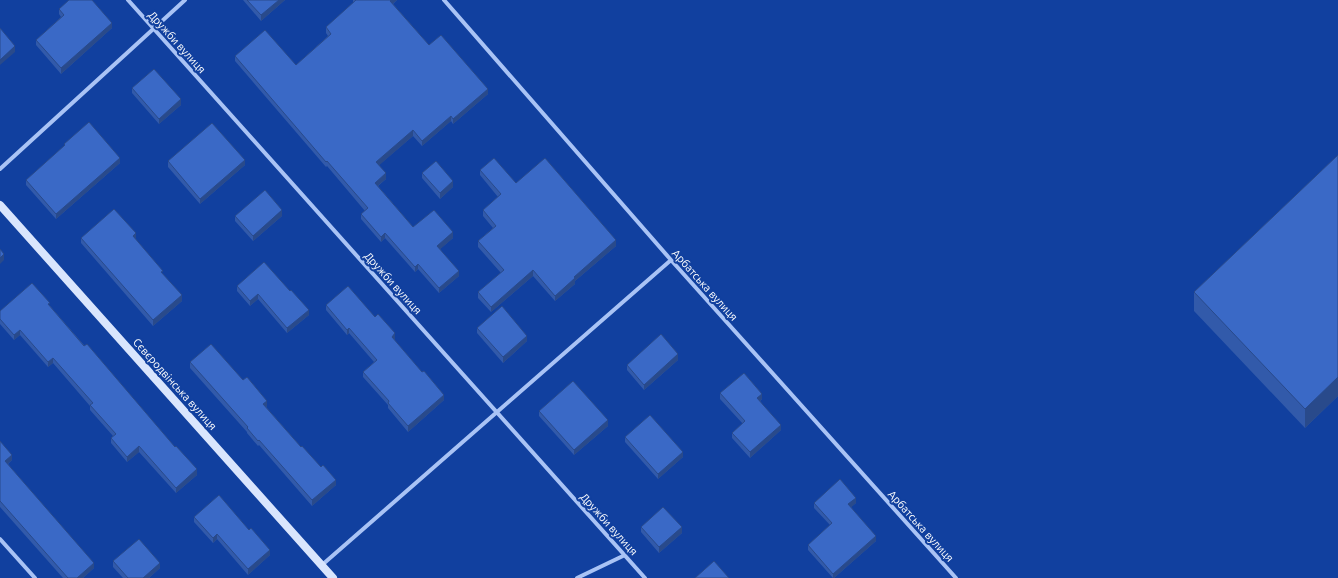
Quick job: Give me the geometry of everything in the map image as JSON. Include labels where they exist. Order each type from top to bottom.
[{"type":"street","name":"Дружби вулиця","points":[[128,0],[645,578]]},
{"type":"street","points":[[0,169],[185,0]]},
{"type":"street","name":"Арбатська вулиця","points":[[444,0],[671,260],[956,578]]},
{"type":"street","name":"Сєвєродвінська вулиця","points":[[0,205],[333,578]]},
{"type":"street","points":[[321,566],[671,260]]},
{"type":"street","points":[[0,539],[35,578]]},
{"type":"street","points":[[577,578],[625,555]]},
{"type":"building","points":[[69,0],[92,0],[112,23],[61,68],[36,40],[64,15],[59,9]]},
{"type":"building","points":[[247,0],[279,0],[261,15]]},
{"type":"building","points":[[356,0],[391,0],[390,1],[429,45],[441,35],[488,89],[453,119],[451,116],[422,141],[413,130],[376,162],[386,173],[375,183],[413,227],[434,210],[453,232],[437,246],[459,271],[439,288],[418,264],[415,267],[385,233],[381,237],[361,214],[368,208],[327,161],[326,162],[235,56],[265,30],[296,65],[331,34],[326,27]]},
{"type":"building","points":[[0,28],[15,46],[0,60]]},
{"type":"building","points":[[154,69],[181,99],[159,119],[132,88]]},
{"type":"building","points":[[89,122],[120,158],[56,214],[26,180]]},
{"type":"building","points":[[212,123],[245,160],[200,199],[168,161]]},
{"type":"building","points":[[1338,155],[1338,377],[1305,409],[1194,292]]},
{"type":"building","points":[[494,158],[516,183],[545,158],[616,240],[555,296],[533,270],[491,307],[478,292],[504,270],[478,241],[496,226],[483,210],[501,194],[480,170]]},
{"type":"building","points":[[436,161],[453,181],[440,193],[422,173]]},
{"type":"building","points":[[265,190],[282,210],[253,236],[235,216]]},
{"type":"building","points":[[114,209],[136,233],[133,236],[163,271],[161,272],[182,295],[153,320],[81,238]]},
{"type":"building","points":[[0,249],[4,254],[0,258]]},
{"type":"building","points":[[264,262],[309,310],[287,328],[258,294],[250,301],[237,286]]},
{"type":"building","points":[[32,283],[84,346],[87,344],[175,447],[176,446],[197,469],[176,488],[139,446],[127,457],[111,438],[116,434],[90,405],[93,403],[53,358],[48,362],[20,330],[14,335],[0,319],[0,311]]},
{"type":"building","points":[[348,286],[375,317],[378,314],[395,333],[392,337],[444,395],[408,426],[388,403],[389,401],[363,372],[377,360],[349,328],[347,330],[326,305]]},
{"type":"building","points":[[502,306],[527,336],[503,357],[477,328]]},
{"type":"building","points":[[661,334],[678,354],[644,385],[627,365]]},
{"type":"building","points":[[211,344],[243,380],[247,377],[267,401],[263,404],[301,447],[302,446],[321,467],[323,465],[336,480],[312,500],[259,440],[258,441],[247,428],[248,427],[190,362]]},
{"type":"building","points":[[744,373],[762,394],[757,398],[781,425],[750,452],[732,433],[745,421],[720,393]]},
{"type":"building","points":[[573,381],[608,420],[574,450],[539,411]]},
{"type":"building","points":[[650,415],[683,452],[658,474],[625,437]]},
{"type":"building","points":[[0,441],[12,455],[5,461],[94,563],[77,578],[68,578],[0,501]]},
{"type":"building","points":[[840,479],[856,498],[848,504],[876,536],[833,574],[808,545],[832,523],[814,503]]},
{"type":"building","points":[[219,495],[249,530],[251,528],[270,550],[248,569],[217,534],[213,538],[194,517]]},
{"type":"building","points":[[663,507],[682,527],[659,547],[641,527]]},
{"type":"building","points":[[139,539],[160,563],[143,578],[128,578],[113,561]]},
{"type":"building","points":[[714,561],[729,578],[695,578]]}]
